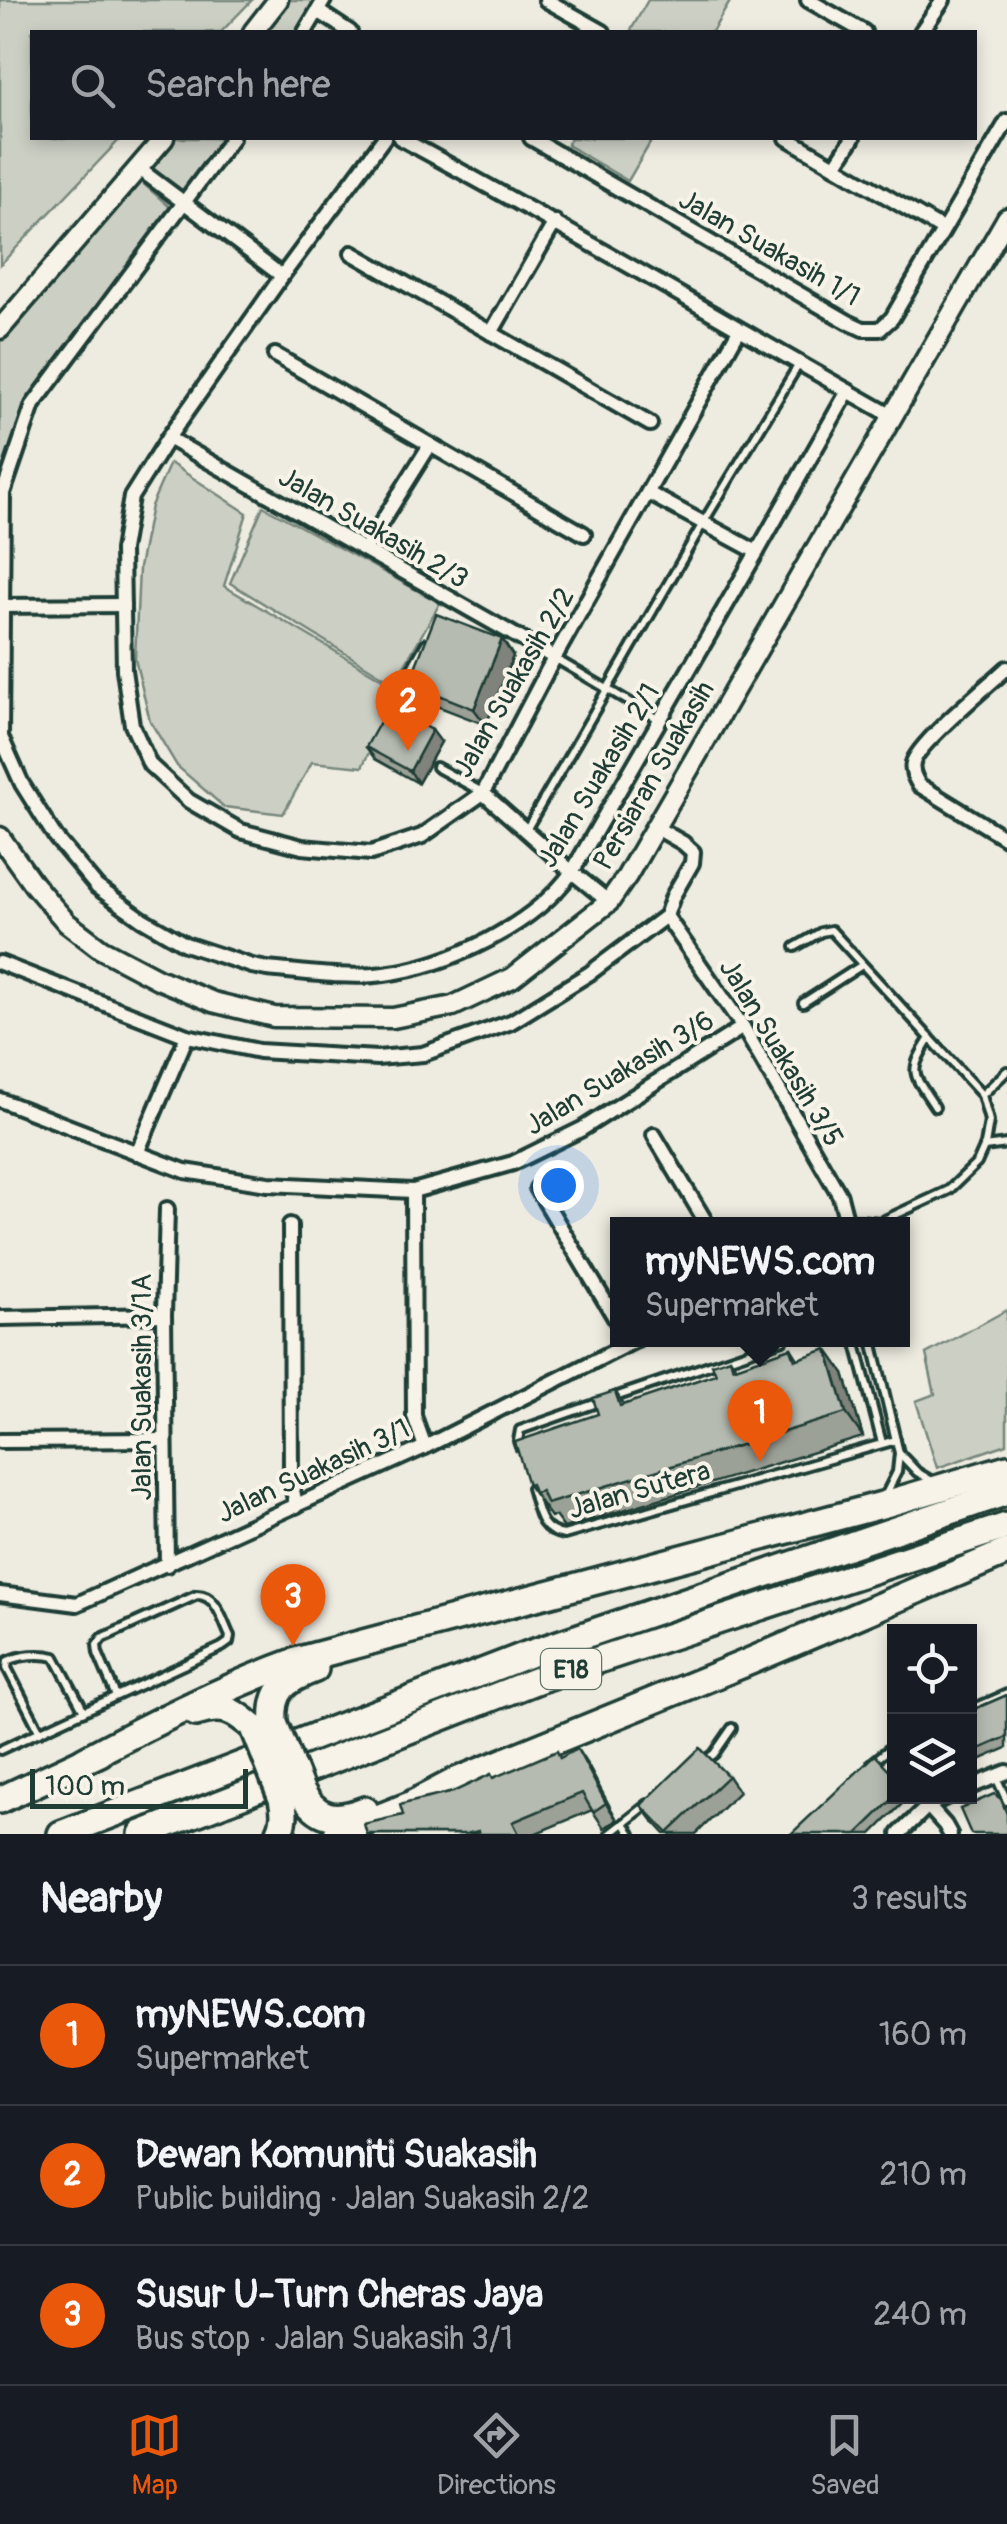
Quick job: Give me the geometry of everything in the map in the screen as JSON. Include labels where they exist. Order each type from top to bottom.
[{"type":"highway","points":[[84,1760],[245,1680],[318,1655],[1007,1468]]},
{"type":"highway","name":"E18","points":[[61,1834],[530,1654],[1007,1492]]},
{"type":"highway","name":"E18","points":[[142,1834],[540,1679],[1007,1526]]},
{"type":"highway","points":[[337,1834],[1007,1552]]},
{"type":"highway","points":[[422,1628],[293,1678],[278,1692],[264,1725],[292,1795],[324,1816],[346,1817],[456,1781]]},
{"type":"highway","points":[[0,1800],[203,1710],[225,1708],[264,1725]]},
{"type":"highway","points":[[279,1834],[292,1795]]},
{"type":"street","points":[[255,30],[278,0]]},
{"type":"street","points":[[546,0],[599,30]]},
{"type":"street","points":[[808,0],[860,30]]},
{"type":"street","points":[[922,30],[943,0]]},
{"type":"street","points":[[306,30],[321,5],[348,30]]},
{"type":"street","name":"Jalan Suakasih 1/1","points":[[533,140],[863,329],[880,328],[892,318],[1007,120]]},
{"type":"street","points":[[0,329],[162,140]]},
{"type":"street","name":"Jalan Suakasih 2/1","points":[[230,140],[33,406],[3,492],[1,738],[22,784],[56,838],[97,888],[185,944],[268,969],[380,975],[429,966],[475,946],[531,914],[558,892],[848,391]]},
{"type":"street","name":"Jalan Suakasih 2/2","points":[[383,140],[282,276],[131,497],[122,550],[124,670],[132,725],[150,765],[189,800],[241,830],[302,846],[370,853],[422,836],[483,792],[739,330]]},
{"type":"street","points":[[404,140],[555,222],[894,417]]},
{"type":"street","points":[[790,140],[942,229]]},
{"type":"street","points":[[835,166],[852,140]]},
{"type":"street","points":[[138,168],[282,276]]},
{"type":"street","name":"Persiaran Suakasih","points":[[0,837],[67,923],[101,949],[213,1002],[274,1018],[393,1018],[453,1006],[512,978],[610,902],[1007,218]]},
{"type":"street","points":[[491,333],[555,222]]},
{"type":"street","points":[[352,253],[650,424]]},
{"type":"street","points":[[275,356],[584,534]]},
{"type":"street","name":"Jalan Suakasih 2/3","points":[[168,438],[555,658]]},
{"type":"street","points":[[365,549],[430,445]]},
{"type":"street","points":[[648,492],[757,552]]},
{"type":"street","points":[[0,606],[123,605]]},
{"type":"street","points":[[1007,668],[926,744],[914,759],[913,772],[919,785],[1007,839]]},
{"type":"street","points":[[483,792],[610,902]]},
{"type":"street","points":[[0,963],[188,1036],[259,1051],[377,1058],[423,1054],[511,1022],[590,973],[666,916],[692,863],[693,852],[655,827]]},
{"type":"street","name":"Jalan Suakasih 3/5","points":[[666,916],[743,1027],[840,1196],[842,1217]]},
{"type":"street","name":"Jalan Suakasih 3/6","points":[[0,1100],[184,1171],[268,1184],[413,1191],[513,1162],[582,1130],[743,1027]]},
{"type":"street","points":[[138,1153],[188,1036]]},
{"type":"street","points":[[654,1134],[703,1217]]},
{"type":"street","points":[[537,1188],[610,1311]]},
{"type":"street","points":[[413,1191],[414,1416],[425,1447]]},
{"type":"street","name":"Jalan Suakasih 3/1A","points":[[166,1565],[167,1209]]},
{"type":"street","points":[[290,1225],[291,1479],[296,1506]]},
{"type":"street","points":[[0,1318],[164,1315]]},
{"type":"street","name":"Jalan Suakasih 3/1","points":[[0,1594],[77,1604],[425,1447],[619,1347]]},
{"type":"street","points":[[0,1442],[164,1440]]},
{"type":"street","points":[[977,1784],[1001,1774]]},
{"type":"street","points":[[899,1834],[923,1804]]},
{"type":"street","points":[[928,1804],[950,1834]]},
{"type":"lane","points":[[526,830],[799,364]]},
{"type":"lane","points":[[396,694],[432,631]]},
{"type":"lane","points":[[555,658],[660,720]]},
{"type":"lane","points":[[436,768],[483,792]]},
{"type":"lane","points":[[795,947],[831,930],[982,1095],[990,1122],[977,1163],[949,1190],[891,1217]]},
{"type":"lane","points":[[804,1003],[862,964]]},
{"type":"lane","points":[[930,1037],[914,1070],[935,1107]]},
{"type":"lane","points":[[982,1095],[1007,1071]]},
{"type":"lane","points":[[983,1147],[1007,1144]]},
{"type":"lane","points":[[523,1458],[518,1441],[520,1430],[763,1347]]},
{"type":"lane","points":[[857,1347],[882,1443]]},
{"type":"lane","points":[[874,1347],[899,1453],[897,1472],[882,1505]]},
{"type":"lane","name":"Jalan Sutera","points":[[528,1474],[542,1526],[564,1535],[896,1440]]},
{"type":"lane","points":[[899,1453],[917,1472],[943,1488]]},
{"type":"lane","points":[[0,1750],[116,1696],[228,1642],[230,1636],[212,1599],[197,1596],[102,1638],[97,1645],[98,1653],[116,1696]]},
{"type":"lane","points":[[40,1732],[7,1668],[13,1658],[55,1656],[84,1711]]},
{"type":"lane","points":[[977,1707],[1007,1694]]},
{"type":"lane","points":[[699,1766],[714,1754],[732,1728]]},
{"type":"lane","points":[[864,1769],[887,1753]]},
{"type":"lane","points":[[1001,1774],[1007,1802]]},
{"type":"lane","points":[[610,1834],[654,1800]]},
{"type":"lane","points":[[624,1823],[632,1834]]},
{"type":"shaded area","points":[[0,0],[252,0],[223,30],[30,30],[30,140],[119,140],[0,265]]},
{"type":"shaded area","points":[[282,0],[318,0],[300,30],[260,30]]},
{"type":"shaded area","points":[[648,0],[731,0],[713,30],[631,30]]},
{"type":"shaded area","points":[[170,140],[223,140],[181,195],[147,168]]},
{"type":"shaded area","points":[[570,140],[652,140],[628,181],[567,145]]},
{"type":"shaded area","points":[[139,180],[170,207],[26,400],[0,477],[0,340]]},
{"type":"shaded area","points":[[170,463],[247,513],[224,586],[391,684],[388,713],[362,767],[312,762],[283,814],[224,807],[177,766],[150,721],[135,659],[139,568],[151,506]]},
{"type":"shaded area","points":[[263,506],[440,603],[394,683],[230,583]]},
{"type":"shaded area","points":[[1007,1310],[1007,1444],[937,1468],[916,1401],[935,1394],[926,1354]]},
{"type":"building","points":[[436,614],[502,639],[474,709],[409,683]]},
{"type":"building","points":[[389,706],[432,730],[410,771],[366,747]]},
{"type":"building","points":[[791,1348],[795,1360],[827,1349],[846,1413],[547,1504],[541,1491],[534,1493],[528,1485],[515,1442],[598,1414],[593,1398],[615,1391],[620,1406],[716,1374],[712,1364],[730,1358],[733,1368]]},
{"type":"building","points":[[1007,1695],[1007,1737],[977,1750],[977,1714],[977,1708]]},
{"type":"building","points":[[700,1748],[728,1776],[668,1833],[641,1805]]},
{"type":"building","points":[[577,1749],[606,1803],[593,1812],[582,1793],[513,1822],[519,1834],[367,1834],[364,1824],[403,1815],[400,1805],[453,1792],[557,1751],[560,1758]]},
{"type":"building","points":[[875,1755],[887,1768],[888,1804],[857,1834],[791,1834]]},
{"type":"building","points":[[994,1794],[1001,1799],[1007,1814],[1007,1834],[971,1834],[960,1809]]},
{"type":"place","name":"Dewan Komuniti Suakasih","points":[[408,751]]},
{"type":"place","name":"myNEWS.com","points":[[760,1462]]},
{"type":"place","name":"Susur U-Turn Cheras Jaya","points":[[293,1646]]}]
